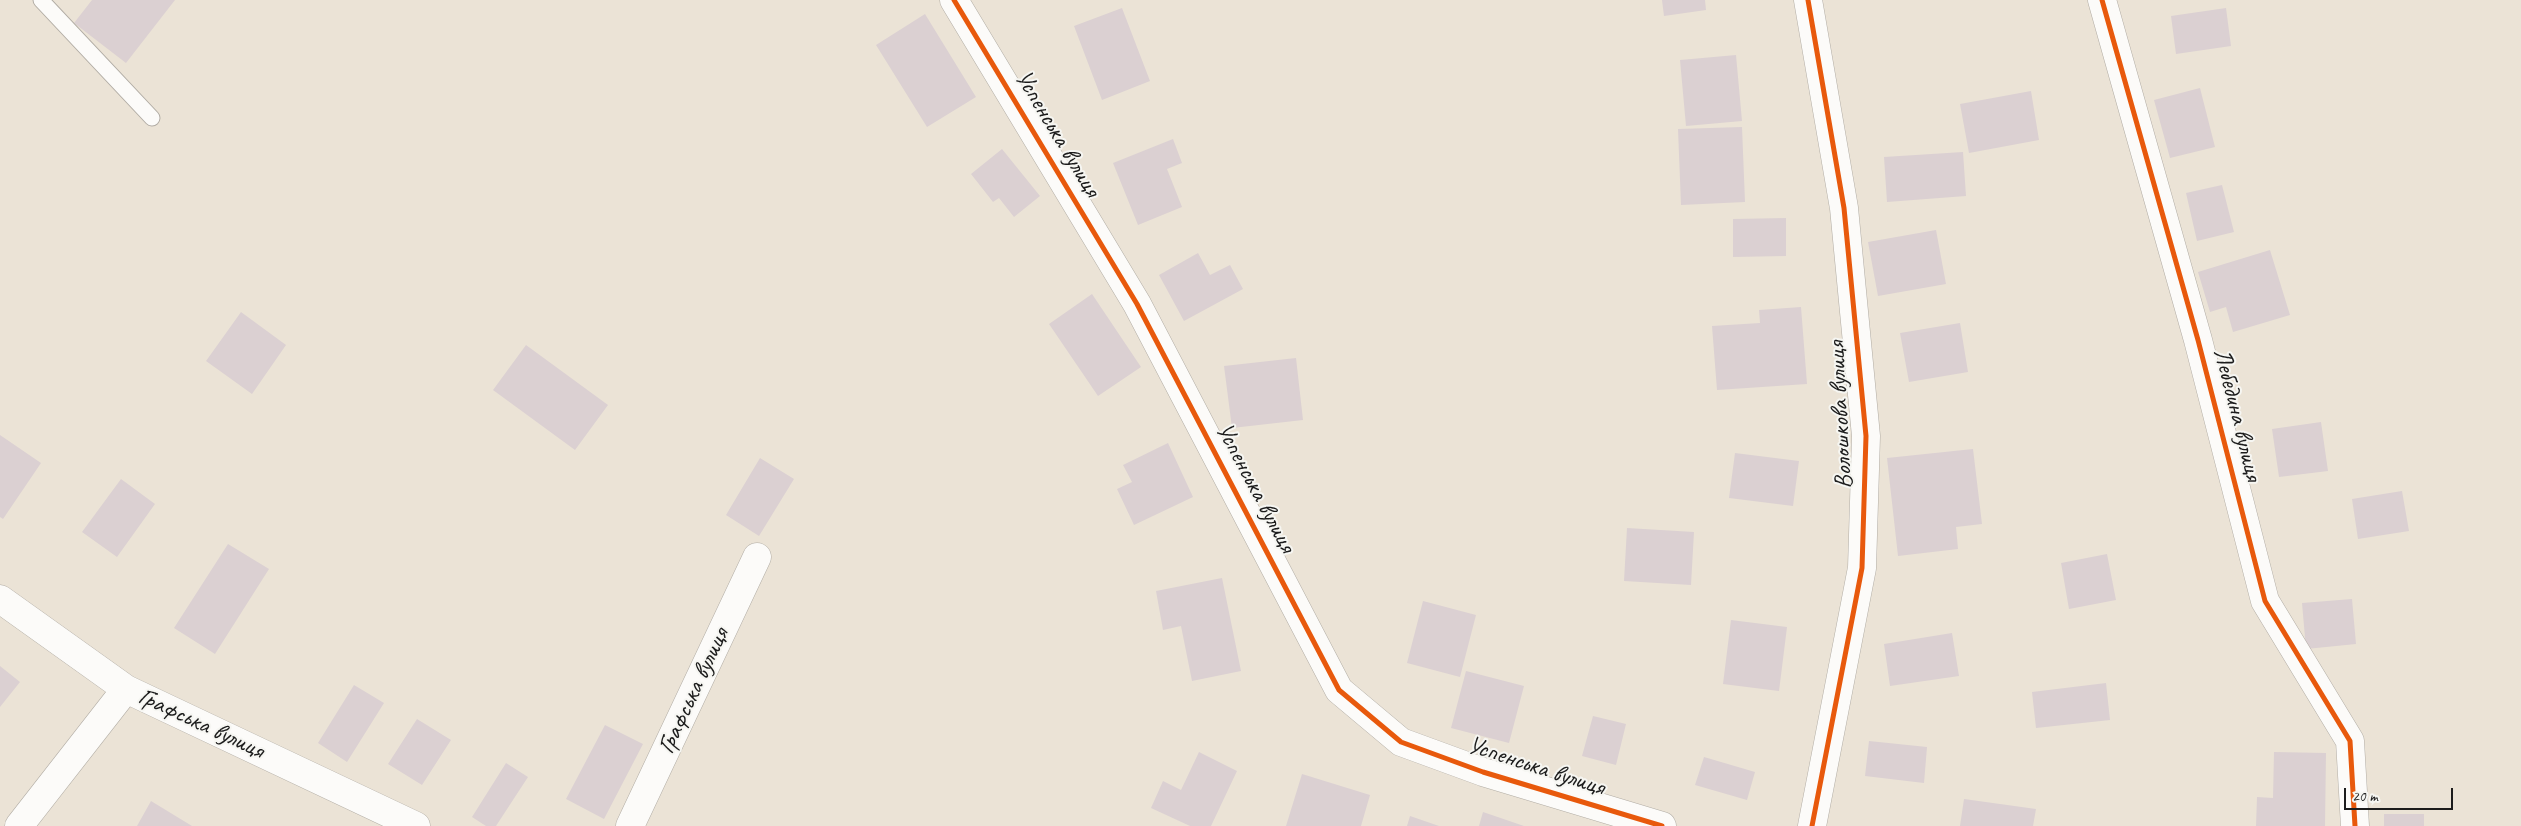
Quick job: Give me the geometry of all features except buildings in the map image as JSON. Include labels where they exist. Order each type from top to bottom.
[{"type":"street","name":"Успенська вулиця","points":[[954,0],[1137,304],[1339,690],[1401,742],[1483,772],[1662,826]]},
{"type":"street","name":"Волошкова вулиця","points":[[1808,0],[1844,208],[1866,436],[1862,568],[1812,826]]},
{"type":"street","name":"Лебедина вулиця","points":[[2102,0],[2198,340],[2265,602],[2350,741],[2355,826]]},
{"type":"street","name":"Графська вулиця","points":[[630,826],[757,557]]},
{"type":"street","name":"Графська вулиця","points":[[0,599],[126,689],[416,826]]},
{"type":"street","points":[[19,826],[126,689]]},
{"type":"lane","points":[[41,0],[152,118]]},
{"type":"cycle path","points":[[954,0],[1137,304],[1339,690],[1401,742],[1483,772],[1662,826]]},
{"type":"cycle path","points":[[1808,0],[1844,208],[1866,436],[1862,568],[1812,826]]},
{"type":"cycle path","points":[[2102,0],[2198,340],[2265,601],[2350,741],[2355,826]]}]
